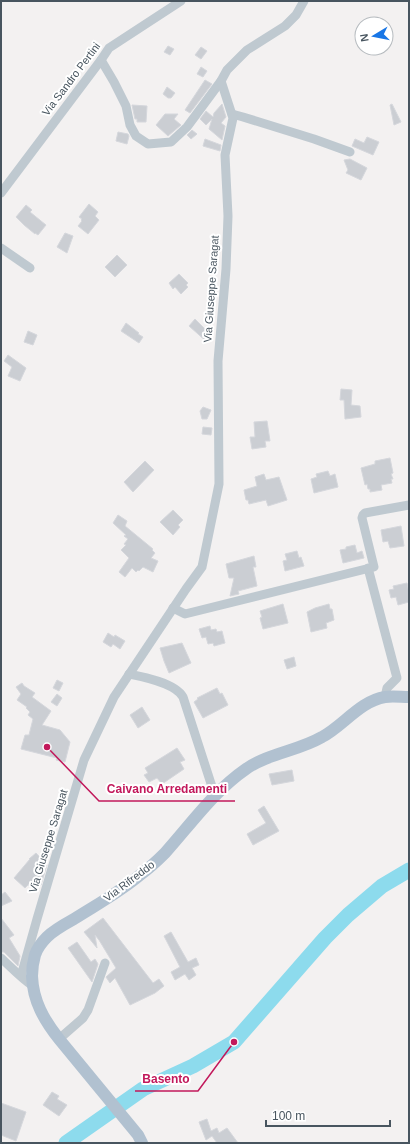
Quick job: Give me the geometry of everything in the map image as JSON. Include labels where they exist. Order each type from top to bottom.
[{"type":"main road","name":"Via Rifreddo","points":[[140,1139],[59,1039],[41,1012],[36,1001],[33,986],[32,969],[35,955],[47,937],[139,876],[163,855],[229,782],[257,762],[322,737],[363,706],[376,699],[385,697],[409,697]]},
{"type":"street","name":"Via Sandro Pertini","points":[[1,193],[109,48],[181,1]]},
{"type":"street","points":[[101,60],[126,106],[130,125],[136,136],[148,144],[171,142],[187,127],[221,81],[227,70],[247,50],[285,26],[296,15],[304,1]]},
{"type":"street","name":"Via Giuseppe Saragat","points":[[21,976],[36,919],[84,760],[114,697],[202,567],[219,484],[218,361],[226,270],[228,216],[225,154],[233,118],[221,81]]},
{"type":"street","points":[[232,114],[314,139],[350,152]]},
{"type":"street","points":[[1,248],[30,268]]},
{"type":"street","points":[[385,697],[387,688],[397,678],[371,567],[362,518],[363,515],[409,505]]},
{"type":"street","points":[[173,608],[185,614],[371,567]]},
{"type":"street","points":[[129,674],[172,686],[180,692],[215,796]]},
{"type":"street","points":[[1,958],[25,981],[33,986]]},
{"type":"street","points":[[59,1039],[83,1018],[88,1010],[105,963]]},
{"type":"building","points":[[168,46],[174,49],[170,55],[164,52]]},
{"type":"building","points":[[201,47],[207,51],[201,59],[195,55]]},
{"type":"building","points":[[201,67],[207,71],[203,77],[197,74]]},
{"type":"building","points":[[205,80],[212,84],[190,113],[185,110]]},
{"type":"building","points":[[167,87],[175,93],[171,98],[168,98],[163,94]]},
{"type":"building","points":[[222,104],[226,117],[221,123],[225,126],[222,140],[209,129],[212,119],[206,125],[200,119],[206,111],[213,117],[214,113]]},
{"type":"building","points":[[392,104],[401,122],[394,125],[390,105]]},
{"type":"building","points":[[132,105],[147,106],[146,122],[137,122]]},
{"type":"building","points":[[165,114],[178,114],[174,119],[181,125],[168,136],[156,125]]},
{"type":"building","points":[[192,130],[197,134],[191,139],[187,135]]},
{"type":"building","points":[[118,132],[128,134],[127,144],[116,141]]},
{"type":"building","points":[[367,137],[379,142],[373,155],[352,146],[355,139],[364,143]]},
{"type":"building","points":[[205,139],[221,145],[220,151],[203,146]]},
{"type":"building","points":[[350,159],[367,168],[361,180],[346,173],[348,170],[344,160]]},
{"type":"building","points":[[89,204],[98,212],[95,216],[99,220],[88,234],[78,226],[82,221],[79,217]]},
{"type":"building","points":[[26,205],[32,210],[30,212],[46,225],[38,235],[16,217]]},
{"type":"building","points":[[65,233],[73,236],[67,253],[57,247]]},
{"type":"building","points":[[117,255],[127,265],[115,277],[105,267]]},
{"type":"building","points":[[179,274],[188,283],[186,285],[188,287],[181,294],[175,287],[173,289],[169,283]]},
{"type":"building","points":[[195,319],[212,336],[207,342],[189,326]]},
{"type":"building","points":[[126,323],[143,337],[139,343],[121,331]]},
{"type":"building","points":[[28,331],[37,335],[33,345],[24,342]]},
{"type":"building","points":[[8,355],[26,368],[20,381],[8,376],[12,367],[4,361]]},
{"type":"building","points":[[341,389],[352,390],[351,405],[360,406],[361,417],[345,419],[344,400],[340,400]]},
{"type":"building","points":[[203,407],[211,410],[207,419],[202,419],[200,411]]},
{"type":"building","points":[[267,421],[270,441],[265,441],[266,447],[252,449],[250,437],[255,437],[254,422]]},
{"type":"building","points":[[203,427],[212,428],[211,435],[202,434]]},
{"type":"building","points":[[390,458],[393,473],[391,474],[393,479],[391,479],[392,483],[381,485],[382,490],[370,492],[367,484],[365,485],[361,468],[375,464],[375,461]]},
{"type":"building","points":[[145,461],[154,470],[133,492],[124,482]]},
{"type":"building","points":[[328,471],[330,476],[335,474],[338,487],[314,493],[311,479],[317,477],[316,474]]},
{"type":"building","points":[[264,474],[266,480],[279,477],[287,500],[268,506],[266,500],[249,504],[248,500],[246,500],[244,490],[257,486],[255,477]]},
{"type":"building","points":[[173,510],[183,520],[178,525],[180,527],[173,535],[160,522]]},
{"type":"building","points":[[118,515],[127,521],[125,526],[153,549],[152,550],[155,553],[151,558],[158,561],[153,572],[143,567],[136,572],[132,568],[125,577],[119,572],[129,558],[121,550],[126,545],[124,544],[128,539],[124,536],[126,535],[113,523]]},
{"type":"building","points":[[401,526],[404,546],[390,548],[388,541],[383,542],[381,530]]},
{"type":"building","points":[[355,545],[357,553],[362,551],[364,558],[343,563],[340,550]]},
{"type":"building","points":[[297,551],[304,566],[285,571],[283,561],[287,560],[285,554]]},
{"type":"building","points":[[254,556],[256,567],[253,567],[257,586],[238,591],[239,594],[230,596],[234,578],[229,578],[226,564]]},
{"type":"building","points":[[407,583],[409,602],[398,605],[396,597],[391,598],[389,590],[394,589],[393,586]]},
{"type":"building","points":[[283,604],[288,623],[263,629],[260,611]]},
{"type":"building","points":[[329,604],[330,609],[332,609],[334,620],[326,623],[327,628],[311,632],[307,612]]},
{"type":"building","points":[[210,626],[211,630],[216,629],[217,632],[222,631],[225,643],[214,646],[213,643],[208,644],[206,637],[202,638],[199,629]]},
{"type":"building","points":[[108,633],[125,641],[120,649],[113,644],[111,647],[103,642]]},
{"type":"building","points":[[182,643],[191,663],[169,673],[160,648]]},
{"type":"building","points":[[294,657],[296,666],[287,669],[284,660]]},
{"type":"building","points":[[57,680],[63,683],[59,691],[53,688]]},
{"type":"building","points":[[22,683],[35,693],[32,697],[51,711],[42,725],[60,730],[70,742],[65,762],[56,760],[57,758],[21,749],[25,735],[29,735],[33,719],[28,715],[30,712],[26,708],[27,707],[17,700],[21,694],[16,687]]},
{"type":"building","points":[[217,688],[220,694],[222,693],[228,705],[203,718],[194,702],[198,699],[197,698]]},
{"type":"building","points":[[57,694],[62,698],[57,706],[51,702]]},
{"type":"building","points":[[142,707],[150,720],[138,728],[130,715]]},
{"type":"building","points":[[177,748],[185,760],[180,762],[184,769],[162,784],[157,778],[149,782],[144,775],[148,773],[145,768]]},
{"type":"building","points":[[292,770],[294,781],[272,785],[269,774]]},
{"type":"building","points":[[264,806],[279,831],[253,845],[247,834],[266,823],[258,810]]},
{"type":"building","points":[[36,853],[47,865],[41,885],[35,892],[28,885],[25,888],[14,878],[29,859]]},
{"type":"building","points":[[5,892],[12,901],[1,906],[1,895]]},
{"type":"building","points":[[1,918],[14,935],[9,938],[20,956],[18,966],[4,952],[1,952]]},
{"type":"building","points":[[103,918],[153,983],[159,979],[164,986],[155,993],[130,1005],[115,978],[110,983],[106,977],[116,968],[95,935],[97,948],[84,932]]},
{"type":"building","points":[[171,932],[188,962],[196,958],[199,965],[192,968],[196,975],[189,980],[185,974],[175,980],[171,972],[180,967],[164,936]]},
{"type":"building","points":[[77,942],[91,962],[95,959],[98,964],[92,982],[68,948]]},
{"type":"building","points":[[52,1092],[59,1096],[57,1099],[67,1105],[59,1116],[43,1105]]},
{"type":"building","points":[[1,1103],[26,1112],[16,1141],[1,1135]]},
{"type":"building","points":[[207,1119],[211,1131],[217,1128],[219,1133],[227,1128],[238,1143],[217,1143],[212,1136],[206,1140],[199,1122]]},
{"type":"waterway","points":[[66,1143],[143,1089],[193,1066],[234,1042],[325,938],[348,915],[382,886],[409,870]]},
{"type":"place","name":"Caivano Arredamenti","points":[[47,747]]},
{"type":"place","name":"Basento","points":[[234,1042]]}]
